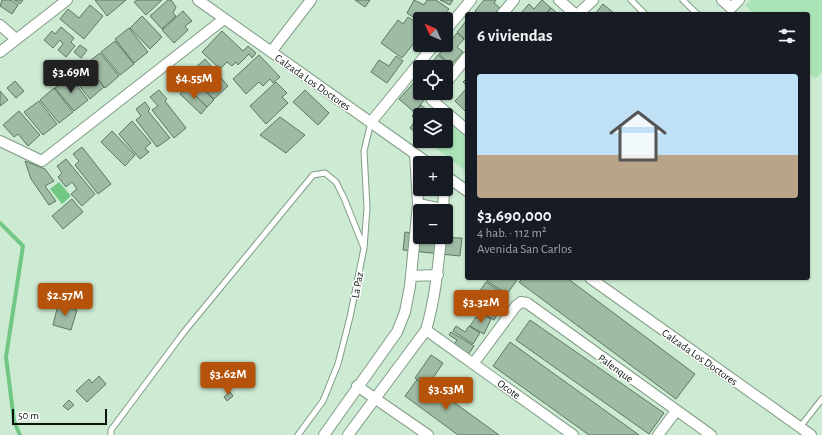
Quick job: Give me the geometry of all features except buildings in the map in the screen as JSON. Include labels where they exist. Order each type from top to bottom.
[{"type":"street","points":[[0,52],[67,0]]},
{"type":"street","name":"Calzada Los Doctores","points":[[198,0],[419,156]]},
{"type":"street","points":[[271,52],[311,0]]},
{"type":"street","points":[[453,22],[471,0]]},
{"type":"street","points":[[504,12],[514,0]]},
{"type":"street","points":[[559,0],[574,12]]},
{"type":"street","points":[[579,12],[593,0]]},
{"type":"street","points":[[722,0],[728,11],[739,0]]},
{"type":"street","points":[[0,141],[42,161],[224,19]]},
{"type":"street","points":[[0,25],[16,39]]},
{"type":"street","points":[[371,122],[428,52]]},
{"type":"street","points":[[453,75],[465,60]]},
{"type":"street","points":[[432,100],[465,128]]},
{"type":"street","points":[[416,154],[418,204]]},
{"type":"street","points":[[453,181],[465,190]]},
{"type":"street","points":[[324,435],[397,332],[405,312],[414,244]]},
{"type":"street","points":[[348,435],[374,397],[426,330],[432,309],[438,274],[440,244]]},
{"type":"street","points":[[410,276],[438,274]]},
{"type":"street","name":"Calzada Los Doctores","points":[[593,280],[811,435]]},
{"type":"street","name":"Palenque","points":[[473,364],[516,306],[521,302],[527,303],[711,435]]},
{"type":"street","name":"Ocote","points":[[426,330],[573,435]]},
{"type":"street","points":[[358,386],[428,435]]},
{"type":"street","points":[[658,435],[676,411]]},
{"type":"lane","points":[[632,0],[643,12]]},
{"type":"lane","points":[[683,0],[695,12]]},
{"type":"lane","name":"La Paz","points":[[298,435],[323,401],[338,364],[350,317],[364,248],[367,208],[364,152],[371,122]]},
{"type":"lane","points":[[111,435],[111,430],[184,332],[313,175],[325,174],[336,182],[364,248]]},
{"type":"lane","points":[[800,427],[822,399]]},
{"type":"shaded area","points":[[751,0],[822,0],[822,72],[815,79],[810,73],[810,12],[752,12],[745,5]]},
{"type":"shaded area","points":[[453,125],[465,134],[465,170],[453,161],[453,156],[446,156],[435,148],[453,148]]},
{"type":"shaded area","points":[[59,182],[71,196],[62,204],[50,189]]},
{"type":"waterway","points":[[0,223],[23,246],[6,357],[14,421],[20,435]]}]
